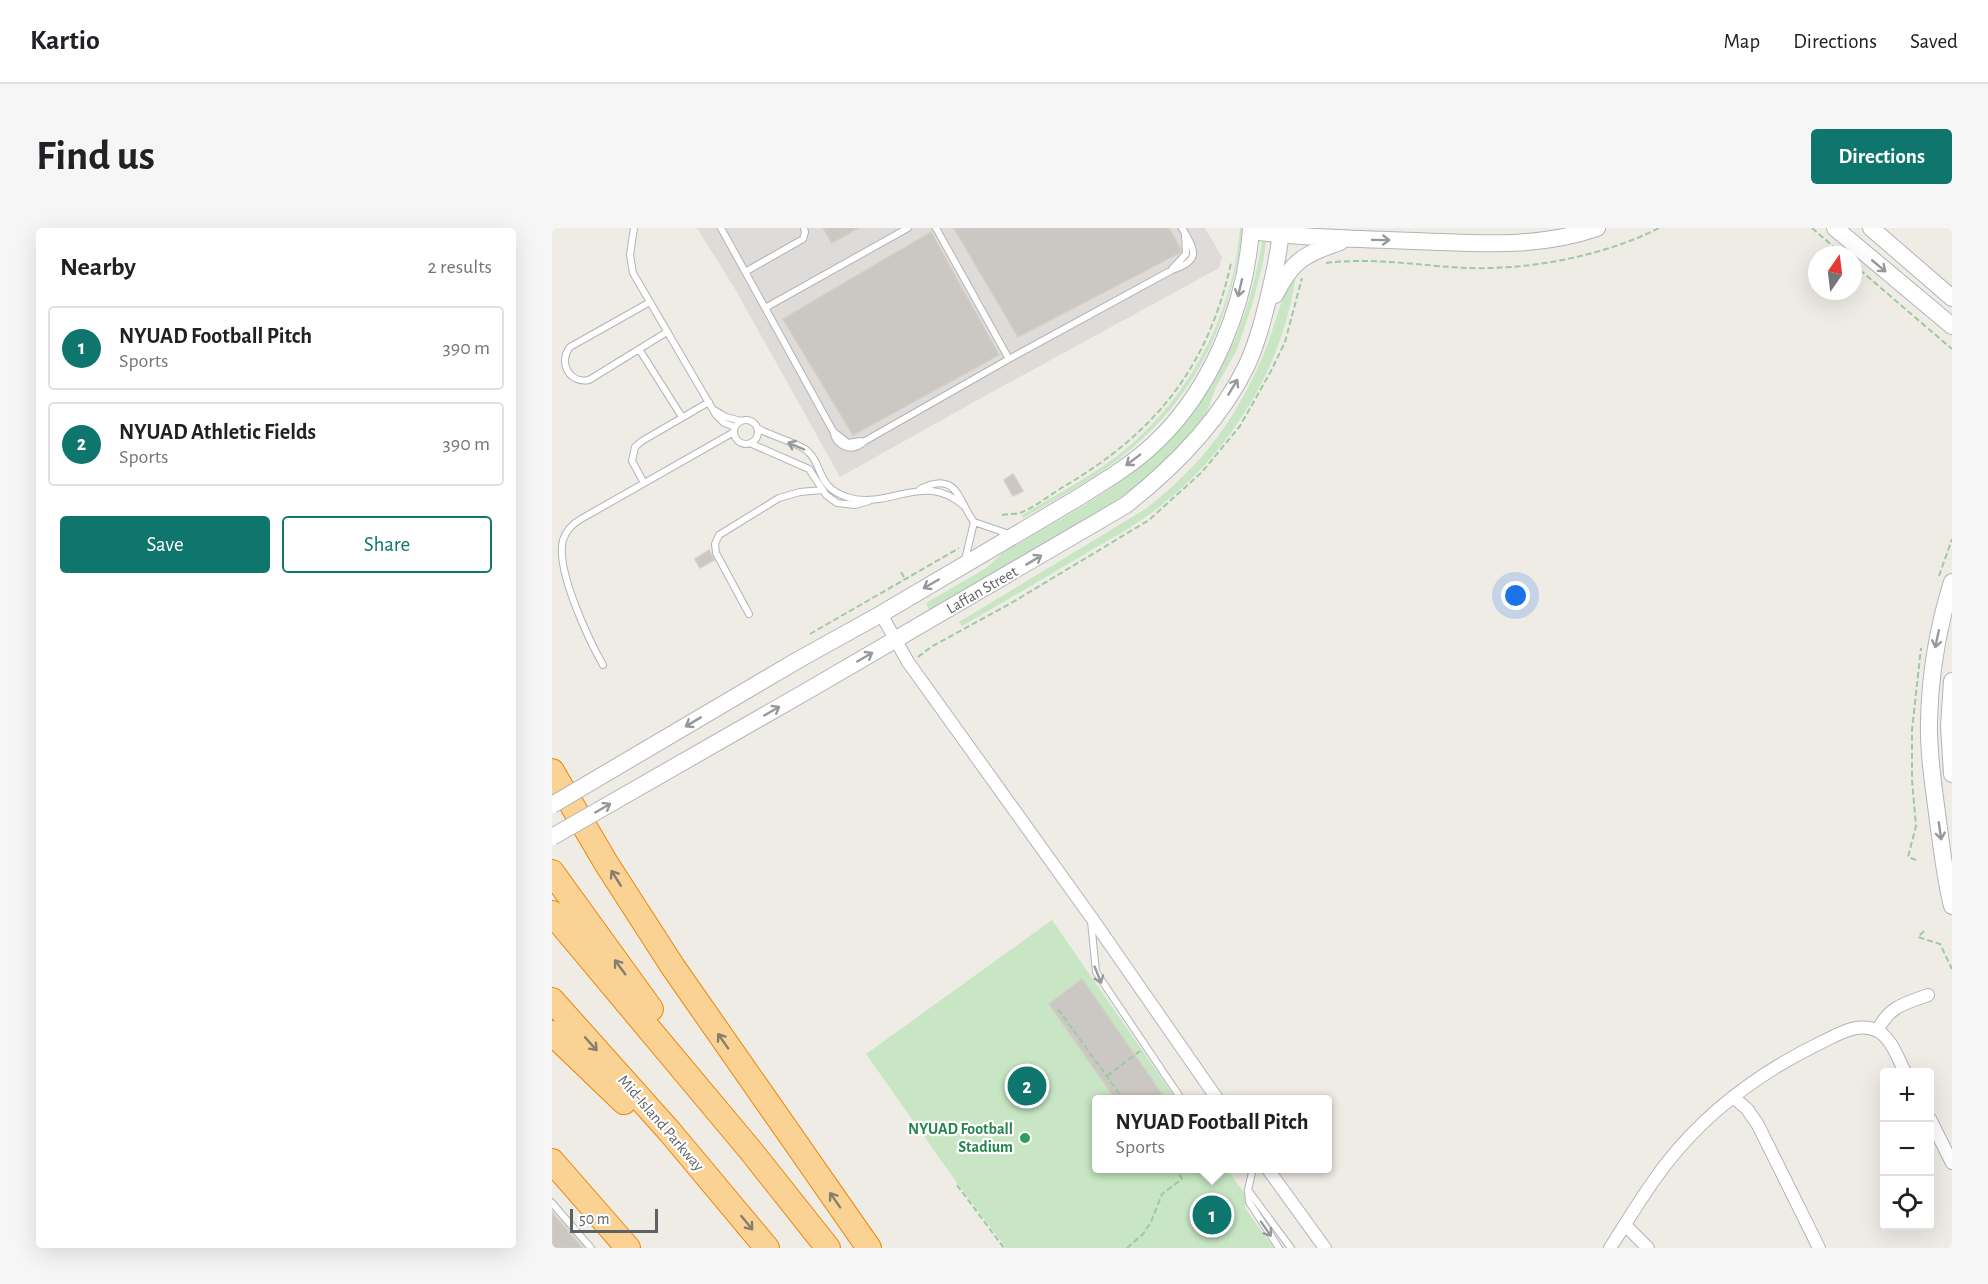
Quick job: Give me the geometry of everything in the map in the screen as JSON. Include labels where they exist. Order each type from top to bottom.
[{"type":"highway","points":[[552,771],[606,863],[673,968],[869,1248]]},
{"type":"highway","points":[[552,872],[690,1061],[751,1151]]},
{"type":"highway","points":[[552,913],[751,1151],[828,1248]]},
{"type":"highway","name":"Mid-Island Parkway","points":[[552,1000],[727,1198],[767,1248]]},
{"type":"highway","points":[[552,1034],[727,1198]]},
{"type":"highway","points":[[552,1161],[628,1248]]},
{"type":"street","points":[[1251,229],[1348,239],[1503,244],[1553,239],[1596,228]]},
{"type":"street","points":[[1834,228],[1952,326]]},
{"type":"street","points":[[1871,228],[1952,297]]},
{"type":"street","name":"Laffan Street","points":[[552,805],[1076,499],[1120,470],[1155,442],[1179,415],[1204,380],[1226,337],[1241,288],[1251,229]]},
{"type":"street","name":"Laffan Street","points":[[552,837],[1126,505],[1158,480],[1200,435],[1246,366],[1264,317],[1281,231]]},
{"type":"street","points":[[1264,317],[1280,284],[1292,266],[1303,256],[1348,239]]},
{"type":"street","points":[[1952,582],[1942,613],[1935,649],[1929,722],[1932,776],[1952,906]]},
{"type":"street","points":[[881,614],[908,662],[1091,917],[1215,1095]]},
{"type":"street","points":[[1952,681],[1948,726],[1952,774]]},
{"type":"street","points":[[1877,1030],[1883,1018],[1892,1009],[1928,995]]},
{"type":"street","points":[[1610,1248],[1667,1163],[1694,1132],[1733,1097],[1786,1060],[1844,1032],[1860,1027],[1877,1030],[1890,1044],[1903,1068]]},
{"type":"street","points":[[1733,1097],[1747,1109],[1758,1125],[1819,1248]]},
{"type":"street","points":[[1931,1122],[1952,1163]]},
{"type":"street","points":[[1271,1173],[1325,1248]]},
{"type":"street","points":[[1625,1226],[1648,1248]]},
{"type":"lane","points":[[634,228],[630,255],[633,273],[719,420],[734,429],[740,443],[752,444],[815,471],[840,494],[855,499],[872,499]]},
{"type":"lane","points":[[634,238],[640,228]]},
{"type":"lane","points":[[721,228],[833,431],[848,443],[865,441],[1009,358],[1172,270],[1186,254],[1183,231]]},
{"type":"lane","points":[[745,272],[803,239],[806,232],[804,228]]},
{"type":"lane","points":[[765,308],[908,228]]},
{"type":"lane","points":[[936,228],[1009,358]]},
{"type":"lane","points":[[650,302],[574,344],[566,352],[564,363],[573,378],[585,381],[667,332]]},
{"type":"lane","points":[[639,349],[682,417]]},
{"type":"lane","points":[[644,483],[632,461],[634,447],[709,402]]},
{"type":"lane","points":[[713,410],[726,417],[741,421],[749,420],[759,429],[805,450],[813,458],[822,490],[831,500],[855,505],[872,499],[917,490],[943,493],[964,507],[974,522],[1016,535]]},
{"type":"lane","points":[[603,665],[585,630],[571,593],[562,543],[566,532],[575,522],[734,429],[741,421]]},
{"type":"lane","points":[[752,444],[758,437],[759,429]]},
{"type":"lane","points":[[749,614],[716,553],[715,544],[719,535],[779,498],[800,492],[822,490]]},
{"type":"lane","points":[[963,565],[974,522]]},
{"type":"lane","points":[[1091,917],[1096,972],[1179,1095]]},
{"type":"lane","points":[[1252,1173],[1248,1190],[1251,1207],[1279,1248]]},
{"type":"lane","points":[[1248,1190],[1291,1248]]},
{"type":"lane","points":[[552,1203],[591,1248]]},
{"type":"path","points":[[1316,264],[1350,260],[1466,268],[1518,266],[1567,258],[1619,245],[1659,228]]},
{"type":"path","points":[[1812,228],[1833,246]]},
{"type":"path","points":[[1002,515],[1020,513],[1093,469],[1138,434],[1161,410],[1193,366],[1210,331],[1219,308],[1233,256]]},
{"type":"path","points":[[1862,272],[1952,349]]},
{"type":"path","points":[[810,634],[963,546]]},
{"type":"path","points":[[901,572],[907,585]]},
{"type":"path","points":[[926,642],[931,647]]},
{"type":"path","points":[[1924,931],[1918,937],[1940,944],[1952,969]]},
{"type":"path","points":[[1058,1009],[1120,1095]]},
{"type":"path","points":[[1107,1076],[1141,1051]]},
{"type":"path","points":[[1127,1248],[1143,1234],[1151,1222],[1162,1194],[1182,1179],[1179,1173]]},
{"type":"path","points":[[957,1185],[1004,1248]]},
{"type":"shaded area","points":[[697,228],[1205,228],[1222,257],[1219,268],[840,477],[735,289]]},
{"type":"shaded area","points":[[552,1196],[596,1248],[552,1248]]},
{"type":"green space","points":[[1240,228],[1243,228],[1237,261],[1220,324],[1207,353],[1173,407],[1151,431],[1113,463],[1023,518],[1022,515],[1079,482],[1120,454],[1155,421],[1175,398],[1207,346],[1220,318],[1236,259]]},
{"type":"green space","points":[[1265,238],[1263,263],[1237,350],[1216,387],[1206,414],[1174,453],[1127,493],[1085,520],[929,610],[926,603],[985,569],[1003,553],[1119,482],[1160,448],[1183,424],[1203,397],[1235,339],[1256,275],[1262,241]]},
{"type":"green space","points":[[1296,274],[1289,310],[1278,346],[1263,380],[1224,443],[1199,471],[1143,519],[962,626],[959,622],[1147,508],[1186,474],[1217,438],[1243,397],[1265,351],[1283,299]]},
{"type":"green space","points":[[1052,920],[1173,1095],[1092,1095],[1092,1173],[1230,1173],[1245,1194],[1245,1208],[1274,1248],[1006,1248],[866,1054]]},
{"type":"building","points":[[823,228],[858,228],[832,243]]},
{"type":"building","points":[[954,228],[1169,228],[1181,252],[1018,337]]},
{"type":"building","points":[[931,232],[999,355],[853,435],[783,319]]},
{"type":"building","points":[[1013,474],[1023,491],[1013,496],[1004,480]]},
{"type":"building","points":[[709,550],[714,560],[700,568],[695,559]]},
{"type":"building","points":[[1082,979],[1163,1095],[1113,1095],[1049,1004]]},
{"type":"building","points":[[552,1213],[562,1224],[582,1248],[552,1248]]},
{"type":"place","name":"NYUAD Athletic Fields","points":[[1027,1086]]},
{"type":"place","name":"NYUAD Football Stadium","points":[[1025,1138]]},
{"type":"place","name":"NYUAD Football Pitch","points":[[1212,1215]]}]
